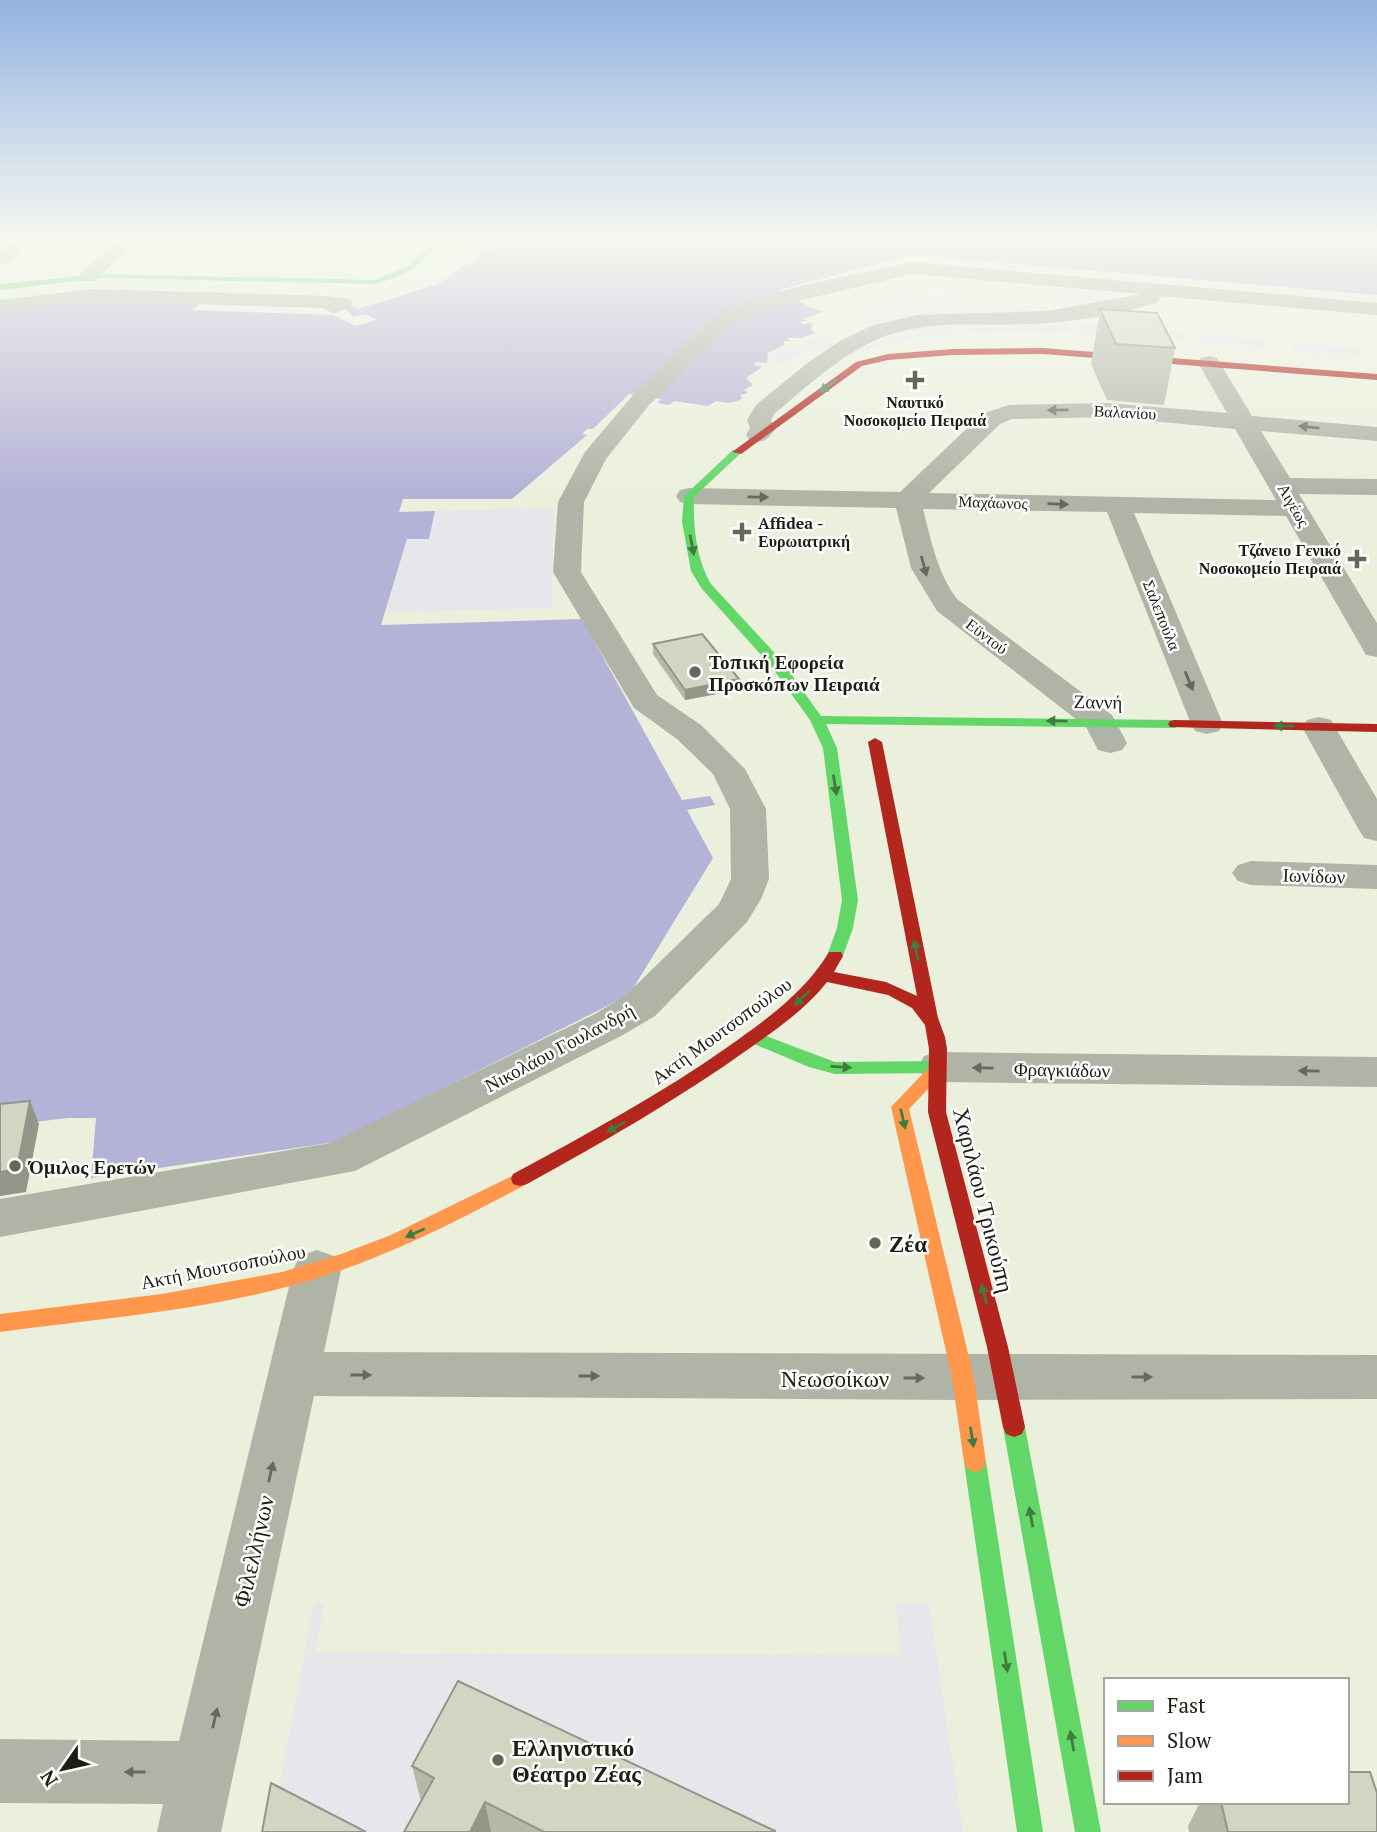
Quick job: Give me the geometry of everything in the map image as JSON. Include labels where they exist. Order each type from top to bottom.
[{"type":"main road","points":[[689,496],[705,479],[758,435],[859,364],[897,355],[1043,351],[1377,377]]},
{"type":"main road","name":"Ακτή Μουτσοπούλου","points":[[0,1323],[248,1286],[317,1270],[378,1250],[500,1189],[685,1086],[793,1007],[825,976],[834,960],[847,920],[850,900],[835,747],[776,663],[701,579],[688,522],[689,496]]},
{"type":"main road","name":"Ζαννή","points":[[817,720],[1107,738],[1207,724],[1329,741],[1377,728]]},
{"type":"main road","points":[[896,742],[869,743],[939,1068]]},
{"type":"main road","points":[[825,976],[888,989],[913,1001],[930,1017]]},
{"type":"main road","name":"Φραγκιάδων","points":[[753,1037],[815,1063],[835,1068],[939,1068]]},
{"type":"main road","name":"Χαριλάου Τρικούπη","points":[[939,1068],[900,1107],[984,1378],[1066,1803]]},
{"type":"main road","name":"Χαριλάου Τρικούπη","points":[[939,1068],[936,1108],[984,1378],[1066,1803]]},
{"type":"street","name":"Νικολάου Γουλανδρή","points":[[0,1218],[339,1158],[608,1025],[640,1006],[733,913],[742,900],[750,879],[748,809],[728,769],[689,732],[645,701],[567,572],[571,502],[606,443],[641,400],[719,323]]},
{"type":"street","points":[[758,435],[764,429],[759,420],[764,410],[814,370],[875,332],[905,323]]},
{"type":"street","name":"Αιγέως","points":[[1209,363],[1377,648]]},
{"type":"street","name":"Βαλανίου","points":[[907,499],[991,419],[1006,412],[1108,410],[1377,434]]},
{"type":"street","name":"Μαχάωνος","points":[[689,496],[1116,505],[1290,497],[1377,487]]},
{"type":"street","name":"Εϋντού","points":[[907,499],[927,576],[947,605],[1107,738]]},
{"type":"street","name":"Σαλεπούλα","points":[[1116,505],[1207,724]]},
{"type":"street","points":[[1329,741],[1377,830]]},
{"type":"street","name":"Ιωνίδων","points":[[1251,873],[1377,877]]},
{"type":"street","name":"Φραγκιάδων","points":[[939,1068],[1377,1072]]},
{"type":"street","name":"Φιλελλήνων","points":[[190,1832],[317,1270]]},
{"type":"street","name":"Νεωσοίκων","points":[[293,1374],[1377,1377]]},
{"type":"street","points":[[0,1771],[203,1773]]},
{"type":"shaded area","points":[[904,323],[993,323],[891,335],[889,333]]},
{"type":"shaded area","points":[[1032,324],[1100,325],[1185,332],[1185,341],[1056,332],[960,333],[915,338],[874,347],[839,361],[853,351],[901,336]]},
{"type":"shaded area","points":[[826,335],[836,339],[829,341],[834,346],[831,348],[806,352],[782,362],[767,360],[773,351],[782,346],[803,345],[812,338]]},
{"type":"shaded area","points":[[1202,335],[1267,340],[1268,348],[1202,343]]},
{"type":"shaded area","points":[[1293,342],[1360,348],[1362,356],[1294,351]]},
{"type":"shaded area","points":[[554,508],[552,608],[385,612],[407,539],[429,539],[435,511]]},
{"type":"shaded area","points":[[314,1603],[324,1603],[315,1653],[901,1655],[896,1604],[929,1603],[963,1832],[271,1832]]},
{"type":"water","points":[[0,323],[351,323],[356,326],[365,323],[812,323],[811,330],[815,333],[801,338],[787,338],[791,341],[784,341],[784,345],[768,353],[767,363],[756,362],[754,365],[762,367],[746,378],[753,385],[744,390],[748,393],[740,395],[742,398],[739,400],[716,401],[708,406],[674,401],[669,405],[658,403],[661,399],[629,394],[593,429],[587,429],[582,434],[587,435],[512,499],[403,499],[399,512],[435,511],[429,539],[407,539],[381,625],[582,619],[682,800],[710,796],[715,805],[687,810],[713,858],[629,995],[336,1142],[91,1178],[96,1118],[68,1118],[0,1126]]},
{"type":"building","points":[[1107,323],[1162,323],[1175,348],[1116,344]]},
{"type":"building","name":"Τοπική Εφορεία Προσκόπων Πειραιά","points":[[702,634],[739,679],[685,690],[653,644]]},
{"type":"building","points":[[30,1101],[17,1169],[0,1172],[0,1104]]},
{"type":"building","points":[[458,1681],[775,1832],[544,1832],[485,1802],[470,1832],[404,1832],[434,1778],[412,1766]]},
{"type":"building","points":[[1349,1772],[1370,1772],[1377,1793],[1377,1832],[1228,1832],[1221,1804],[1349,1804]]},
{"type":"building","points":[[271,1783],[366,1832],[262,1832]]},
{"type":"traffic: fast","points":[[737,452],[689,496],[688,522],[697,571],[706,586],[776,663],[817,720],[830,748],[850,900],[845,928],[835,956]]},
{"type":"traffic: fast","points":[[817,720],[1175,724]]},
{"type":"traffic: fast","points":[[753,1037],[815,1063],[835,1068],[939,1067]]},
{"type":"traffic: fast","points":[[1014,1427],[1088,1832]]},
{"type":"traffic: fast","points":[[975,1462],[1030,1832]]},
{"type":"traffic: slow","points":[[939,1067],[900,1107],[963,1378],[975,1462]]},
{"type":"traffic: slow","points":[[0,1323],[202,1296],[282,1280],[321,1269],[398,1240],[520,1179]]},
{"type":"traffic: jam","points":[[737,452],[859,364],[888,357],[952,352],[1043,351],[1377,377]]},
{"type":"traffic: jam","points":[[1175,724],[1377,728]]},
{"type":"traffic: jam","points":[[875,742],[930,1017]]},
{"type":"traffic: jam","points":[[520,1179],[639,1113],[724,1058],[799,1002],[819,981],[835,956]]},
{"type":"traffic: jam","points":[[825,976],[894,991],[918,1004],[933,1025],[938,1049],[935,1100],[937,1112],[997,1347],[1014,1427]]},
{"type":"place","name":"Ναυτικό Νοσοκομείο Πειραιά","points":[[915,380]]},
{"type":"place","name":"Affidea - Ευρωιατρική","points":[[742,532]]},
{"type":"place","name":"Τζάνειο Γενικό Νοσοκομείο Πειραιά","points":[[1357,559]]},
{"type":"place","name":"Τοπική Εφορεία Προσκόπων Πειραιά","points":[[695,672]]},
{"type":"place","name":"Όμιλος Ερετών","points":[[15,1166]]},
{"type":"place","name":"Ζέα","points":[[875,1243]]},
{"type":"place","name":"Ελληνιστικό Θέατρο Ζέας","points":[[498,1760]]}]
